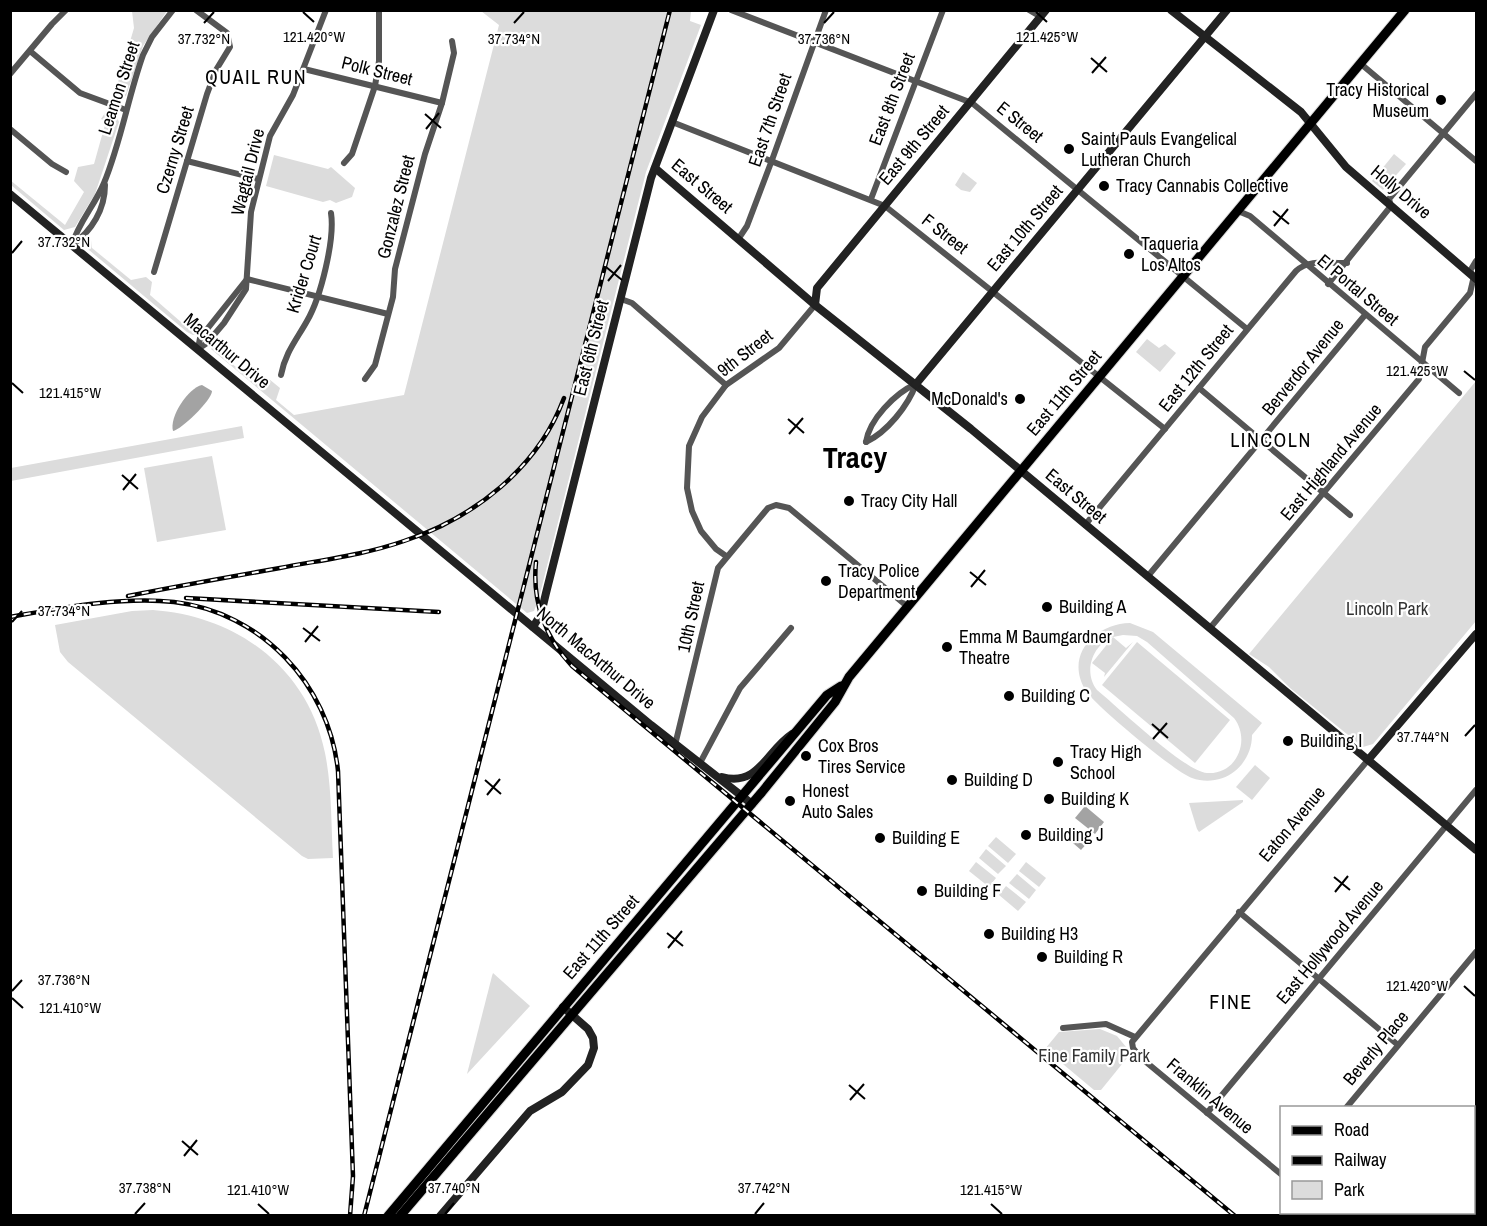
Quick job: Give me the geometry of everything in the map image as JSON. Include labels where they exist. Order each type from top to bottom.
[{"type":"main road","name":"East 11th Street","points":[[388,1215],[827,695],[843,684],[1405,10]]},
{"type":"main road","name":"East 11th Street","points":[[400,1215],[752,804],[835,702],[843,684]]},
{"type":"street","points":[[10,74],[66,10]]},
{"type":"street","name":"Leamon Street","points":[[72,245],[75,232],[87,216],[105,181],[147,46],[173,10]]},
{"type":"street","name":"Czerny Street","points":[[154,272],[207,94],[216,70],[230,47],[230,39],[226,33],[196,10]]},
{"type":"street","name":"Wagtail Drive","points":[[247,279],[251,212],[258,179],[274,126],[293,96],[326,10]]},
{"type":"street","points":[[344,162],[352,154],[375,86],[379,61],[379,10]]},
{"type":"street","name":"East 6th Street","points":[[533,627],[541,614],[655,168],[714,10]]},
{"type":"street","name":"E Street","points":[[731,10],[972,103],[1247,329]]},
{"type":"street","name":"East 7th Street","points":[[739,238],[747,226],[812,43],[826,10]]},
{"type":"street","name":"East 8th Street","points":[[870,199],[943,10]]},
{"type":"street","points":[[1029,10],[1044,14]]},
{"type":"street","name":"Holly Drive","points":[[1171,10],[1294,107],[1346,167],[1475,278]]},
{"type":"street","name":"East 10th Street","points":[[916,384],[903,390],[868,430],[866,442],[876,437],[889,424],[912,396],[916,384],[1227,10]]},
{"type":"street","name":"East 9th Street","points":[[814,305],[817,288],[1044,14]]},
{"type":"street","name":"Gonzalez Street","points":[[365,379],[375,365],[388,314],[401,246],[425,154],[442,103],[453,53],[452,41]]},
{"type":"street","points":[[30,51],[80,93],[126,110]]},
{"type":"street","points":[[1361,64],[1476,161]]},
{"type":"street","name":"Polk Street","points":[[304,69],[442,103]]},
{"type":"street","points":[[1328,284],[1391,206],[1389,199],[1476,94]]},
{"type":"street","name":"F Street","points":[[672,122],[885,206],[1165,429]]},
{"type":"street","points":[[10,129],[52,164],[66,172]]},
{"type":"street","points":[[188,161],[258,179]]},
{"type":"street","name":"East Street","points":[[655,168],[739,238],[814,305],[916,384],[1476,850]]},
{"type":"street","name":"Macarthur Drive","points":[[10,194],[422,535]]},
{"type":"street","name":"El Portal Street","points":[[1238,211],[1251,216],[1304,264],[1459,393]]},
{"type":"street","name":"Krider Court","points":[[281,375],[289,350],[308,319],[317,295],[333,228],[330,213]]},
{"type":"street","name":"East Highland Avenue","points":[[1210,628],[1419,379],[1425,347],[1470,293],[1475,278],[1470,272],[1476,261]]},
{"type":"street","points":[[1304,264],[1347,263]]},
{"type":"street","name":"East 12th Street","points":[[1085,525],[1247,329],[1304,264]]},
{"type":"street","points":[[198,349],[200,338],[247,279],[388,314]]},
{"type":"street","points":[[621,299],[632,303],[726,385]]},
{"type":"street","name":"9th Street","points":[[726,556],[716,549],[701,531],[692,511],[686,464],[695,430],[726,385],[779,348],[814,305]]},
{"type":"street","name":"Berverdor Avenue","points":[[1148,576],[1365,315]]},
{"type":"street","points":[[1199,388],[1350,515]]},
{"type":"street","name":"10th Street","points":[[675,745],[698,658],[714,577],[726,556],[768,508],[782,505],[798,514],[908,606]]},
{"type":"street","name":"North MacArthur Drive","points":[[422,535],[675,745],[752,804]]},
{"type":"street","points":[[700,763],[740,688],[791,628]]},
{"type":"street","name":"Eaton Avenue","points":[[1135,1037],[1476,634]]},
{"type":"street","points":[[717,776],[741,780],[750,776],[783,740],[800,729]]},
{"type":"street","name":"East Hollywood Avenue","points":[[1207,1113],[1476,790]]},
{"type":"street","points":[[1239,912],[1398,1045]]},
{"type":"street","name":"Beverly Place","points":[[1347,1106],[1476,952]]},
{"type":"street","points":[[441,1215],[530,1111],[562,1092],[588,1065],[594,1048],[593,1038],[588,1029],[563,1008]]},
{"type":"street","points":[[1063,1028],[1106,1024],[1135,1037]]},
{"type":"street","name":"Franklin Avenue","points":[[1135,1037],[1133,1048],[1140,1056],[1280,1174]]},
{"type":"green space","points":[[132,11],[167,11],[143,46],[126,96],[116,100],[113,99],[134,28]]},
{"type":"green space","points":[[481,11],[691,11],[690,21],[701,25],[646,172],[539,598],[534,611],[527,613],[211,349],[213,341],[217,344],[218,352],[255,383],[269,379],[280,388],[276,400],[294,415],[404,395],[499,25]]},
{"type":"green space","points":[[107,110],[115,113],[119,122],[95,194],[75,227],[64,230],[11,185],[10,180],[65,225],[84,192],[74,181],[78,167],[94,164],[106,121],[101,119]]},
{"type":"green space","points":[[1394,154],[1406,164],[1383,190],[1372,181]]},
{"type":"green space","points":[[274,155],[328,169],[331,167],[355,188],[352,197],[336,203],[330,200],[323,202],[266,186]]},
{"type":"green space","points":[[963,172],[977,183],[970,192],[961,190],[955,185]]},
{"type":"green space","points":[[87,237],[91,240],[92,248],[131,280],[146,277],[152,282],[150,295],[189,329],[197,328],[201,332],[193,335],[187,332],[89,250],[85,244]]},
{"type":"green space","points":[[1147,339],[1159,348],[1165,344],[1176,353],[1160,372],[1136,352]]},
{"type":"green space","name":"Lincoln Park","points":[[1476,381],[1476,621],[1373,744],[1363,747],[1290,688],[1269,667],[1249,654]]},
{"type":"green space","points":[[242,426],[244,438],[11,481],[11,468]]},
{"type":"green space","points":[[212,456],[226,530],[157,542],[144,468]]},
{"type":"green space","points":[[153,610],[184,614],[240,635],[264,652],[285,672],[303,696],[316,723],[325,753],[330,792],[333,858],[308,859],[302,856],[68,662],[60,652],[55,625],[132,611]]},
{"type":"green space","points":[[1130,623],[1153,632],[1262,723],[1252,735],[1248,755],[1235,771],[1220,779],[1209,781],[1192,778],[1136,738],[1092,699],[1080,678],[1081,654],[1086,644],[1094,636],[1117,625]],"holes":[[[1123,635],[1137,636],[1147,642],[1234,718],[1239,727],[1241,746],[1238,755],[1226,768],[1207,773],[1183,762],[1097,690],[1090,667],[1095,653],[1106,641]]]},
{"type":"green space","points":[[1113,637],[1126,648],[1133,642],[1104,677],[1105,673],[1092,663]]},
{"type":"green space","points":[[1137,642],[1230,720],[1195,763],[1102,685]]},
{"type":"green space","points":[[1255,765],[1270,778],[1252,800],[1236,787]]},
{"type":"green space","points":[[1243,800],[1243,802],[1199,832],[1189,803]]},
{"type":"green space","points":[[996,837],[1016,854],[1008,863],[988,846]]},
{"type":"green space","points":[[986,849],[1006,866],[998,874],[979,858]]},
{"type":"green space","points":[[976,862],[996,878],[989,887],[969,871]]},
{"type":"green space","points":[[1026,862],[1046,878],[1039,887],[1019,871]]},
{"type":"green space","points":[[1017,874],[1036,890],[1029,899],[1009,883]]},
{"type":"green space","points":[[1006,886],[1026,902],[1018,911],[999,895]]},
{"type":"green space","points":[[493,973],[530,1006],[467,1074],[492,976]]},
{"type":"green space","name":"Fine Family Park","points":[[1100,1029],[1117,1036],[1131,1053],[1101,1090],[1094,1090],[1045,1049],[1059,1032]]},
{"type":"shaded area","points":[[202,385],[212,391],[211,395],[196,414],[173,431],[174,418],[181,404],[191,391]]},
{"type":"shaded area","points":[[1085,806],[1104,822],[1095,834],[1075,818]]},
{"type":"shaded area","points":[[1074,828],[1089,841],[1081,850],[1066,837]]},
{"type":"railway","points":[[364,1216],[670,10]]},
{"type":"railway","points":[[128,596],[358,554],[389,546],[430,531],[479,504],[520,468],[538,447],[553,423],[564,398]]},
{"type":"railway","points":[[536,562],[536,591],[542,618],[554,643],[572,666],[1235,1216]]},
{"type":"railway","points":[[186,598],[439,612]]},
{"type":"railway","points":[[10,617],[92,604],[134,601],[174,602],[206,609],[235,620],[262,637],[285,658],[305,682],[321,709],[332,739],[338,771],[353,1176],[350,1216]]},
{"type":"place","name":"Tracy Historical Museum","points":[[1441,100]]},
{"type":"place","name":"Saint Pauls Evangelical Lutheran Church","points":[[1069,149]]},
{"type":"place","name":"Tracy Cannabis Collective","points":[[1104,186]]},
{"type":"place","name":"Taqueria Los Altos","points":[[1129,254]]},
{"type":"place","name":"McDonald's","points":[[1020,399]]},
{"type":"place","name":"Tracy City Hall","points":[[849,501]]},
{"type":"place","name":"Tracy Police Department","points":[[826,581]]},
{"type":"place","name":"Building A","points":[[1047,607]]},
{"type":"place","name":"Emma M Baumgardner Theatre","points":[[947,647]]},
{"type":"place","name":"Building C","points":[[1009,696]]},
{"type":"place","name":"Building I","points":[[1288,741]]},
{"type":"place","name":"Cox Bros Tires Service","points":[[806,756]]},
{"type":"place","name":"Tracy High School","points":[[1058,762]]},
{"type":"place","name":"Building D","points":[[952,780]]},
{"type":"place","name":"Building K","points":[[1049,799]]},
{"type":"place","name":"Honest Auto Sales","points":[[790,801]]},
{"type":"place","name":"Building J","points":[[1026,835]]},
{"type":"place","name":"Building E","points":[[880,838]]},
{"type":"place","name":"Building F","points":[[922,891]]},
{"type":"place","name":"Building H3","points":[[989,934]]},
{"type":"place","name":"Building R","points":[[1042,957]]},
{"type":"district","name":"QUAIL RUN","points":[[256,77]]},
{"type":"district","name":"LINCOLN","points":[[1271,440]]},
{"type":"district","name":"Tracy","points":[[855,458]]},
{"type":"district","name":"FINE","points":[[1231,1002]]}]
